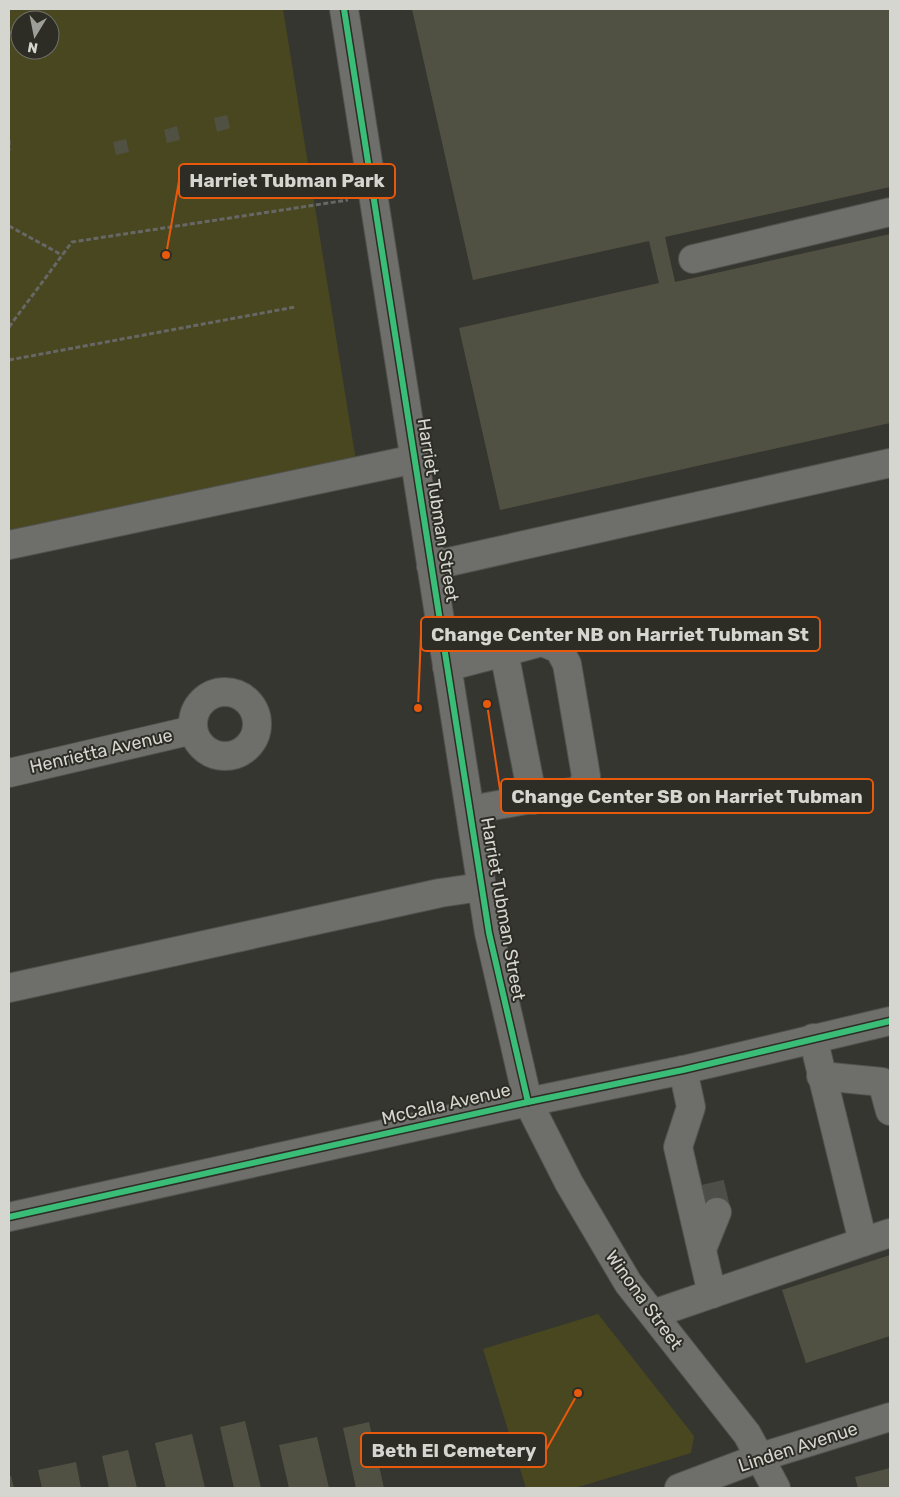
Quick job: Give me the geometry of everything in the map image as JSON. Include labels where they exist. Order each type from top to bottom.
[{"type":"street","name":"Harriet Tubman Street","points":[[344,9],[489,933],[528,1102]]},
{"type":"street","points":[[693,258],[890,212]]},
{"type":"street","points":[[9,545],[415,459]]},
{"type":"street","points":[[431,566],[890,463]]},
{"type":"street","points":[[447,667],[542,642],[559,649],[567,664],[586,776],[582,790],[470,810]]},
{"type":"street","points":[[504,652],[533,800]]},
{"type":"street","name":"Henrietta Avenue","points":[[9,773],[193,730]]},
{"type":"street","points":[[9,988],[440,893],[482,887]]},
{"type":"street","name":"McCalla Avenue","points":[[9,1217],[528,1102],[683,1070],[890,1021]]},
{"type":"street","points":[[813,1038],[863,1242]]},
{"type":"street","points":[[683,1070],[691,1107],[678,1146],[712,1294]]},
{"type":"street","points":[[821,1076],[882,1082],[890,1111]]},
{"type":"street","name":"Winona Street","points":[[528,1102],[569,1183],[628,1283],[747,1434],[776,1488]]},
{"type":"street","points":[[682,1164],[710,1183]]},
{"type":"street","points":[[702,1249],[717,1212]]},
{"type":"street","points":[[653,1314],[890,1234]]},
{"type":"street","name":"Linden Avenue","points":[[679,1488],[761,1457],[890,1417]]},
{"type":"path","points":[[9,140],[9,151]]},
{"type":"path","points":[[9,327],[72,242],[373,196]]},
{"type":"path","points":[[9,226],[62,255]]},
{"type":"path","points":[[9,360],[295,307]]},
{"type":"shaded area","points":[[9,9],[283,9],[356,461],[9,534]]},
{"type":"shaded area","points":[[598,1314],[694,1436],[691,1453],[575,1488],[526,1488],[483,1349]]},
{"type":"building","points":[[412,9],[890,9],[890,187],[665,237],[675,282],[890,234],[890,423],[500,510],[459,328],[659,283],[649,241],[473,280]]},
{"type":"building","points":[[227,115],[230,128],[217,132],[214,118]]},
{"type":"building","points":[[177,126],[180,140],[167,143],[164,130]]},
{"type":"building","points":[[126,139],[129,152],[116,155],[113,142]]},
{"type":"building","points":[[890,1255],[890,1336],[806,1363],[782,1290]]},
{"type":"building","points":[[245,1421],[261,1488],[234,1488],[220,1427]]},
{"type":"building","points":[[369,1422],[384,1488],[356,1488],[343,1428]]},
{"type":"building","points":[[192,1434],[205,1488],[166,1488],[155,1443]]},
{"type":"building","points":[[317,1437],[329,1488],[289,1488],[279,1445]]},
{"type":"building","points":[[128,1450],[137,1488],[109,1488],[102,1456]]},
{"type":"building","points":[[76,1462],[81,1488],[42,1488],[38,1470]]},
{"type":"building","points":[[890,1468],[890,1488],[858,1488],[855,1477]]},
{"type":"building","points":[[9,1476],[11,1476],[14,1488],[9,1488]]},
{"type":"tunnel","points":[[710,1183],[717,1212]]},
{"type":"cycle path","points":[[344,9],[489,933],[528,1102]]},
{"type":"cycle path","points":[[9,1217],[528,1102],[683,1070],[890,1021]]},
{"type":"place","name":"Harriet Tubman Park","points":[[166,255]]},
{"type":"place","name":"Change Center SB on Harriet Tubman","points":[[487,704]]},
{"type":"place","name":"Change Center NB on Harriet Tubman St","points":[[418,708]]},
{"type":"place","name":"Beth El Cemetery","points":[[578,1393]]}]
